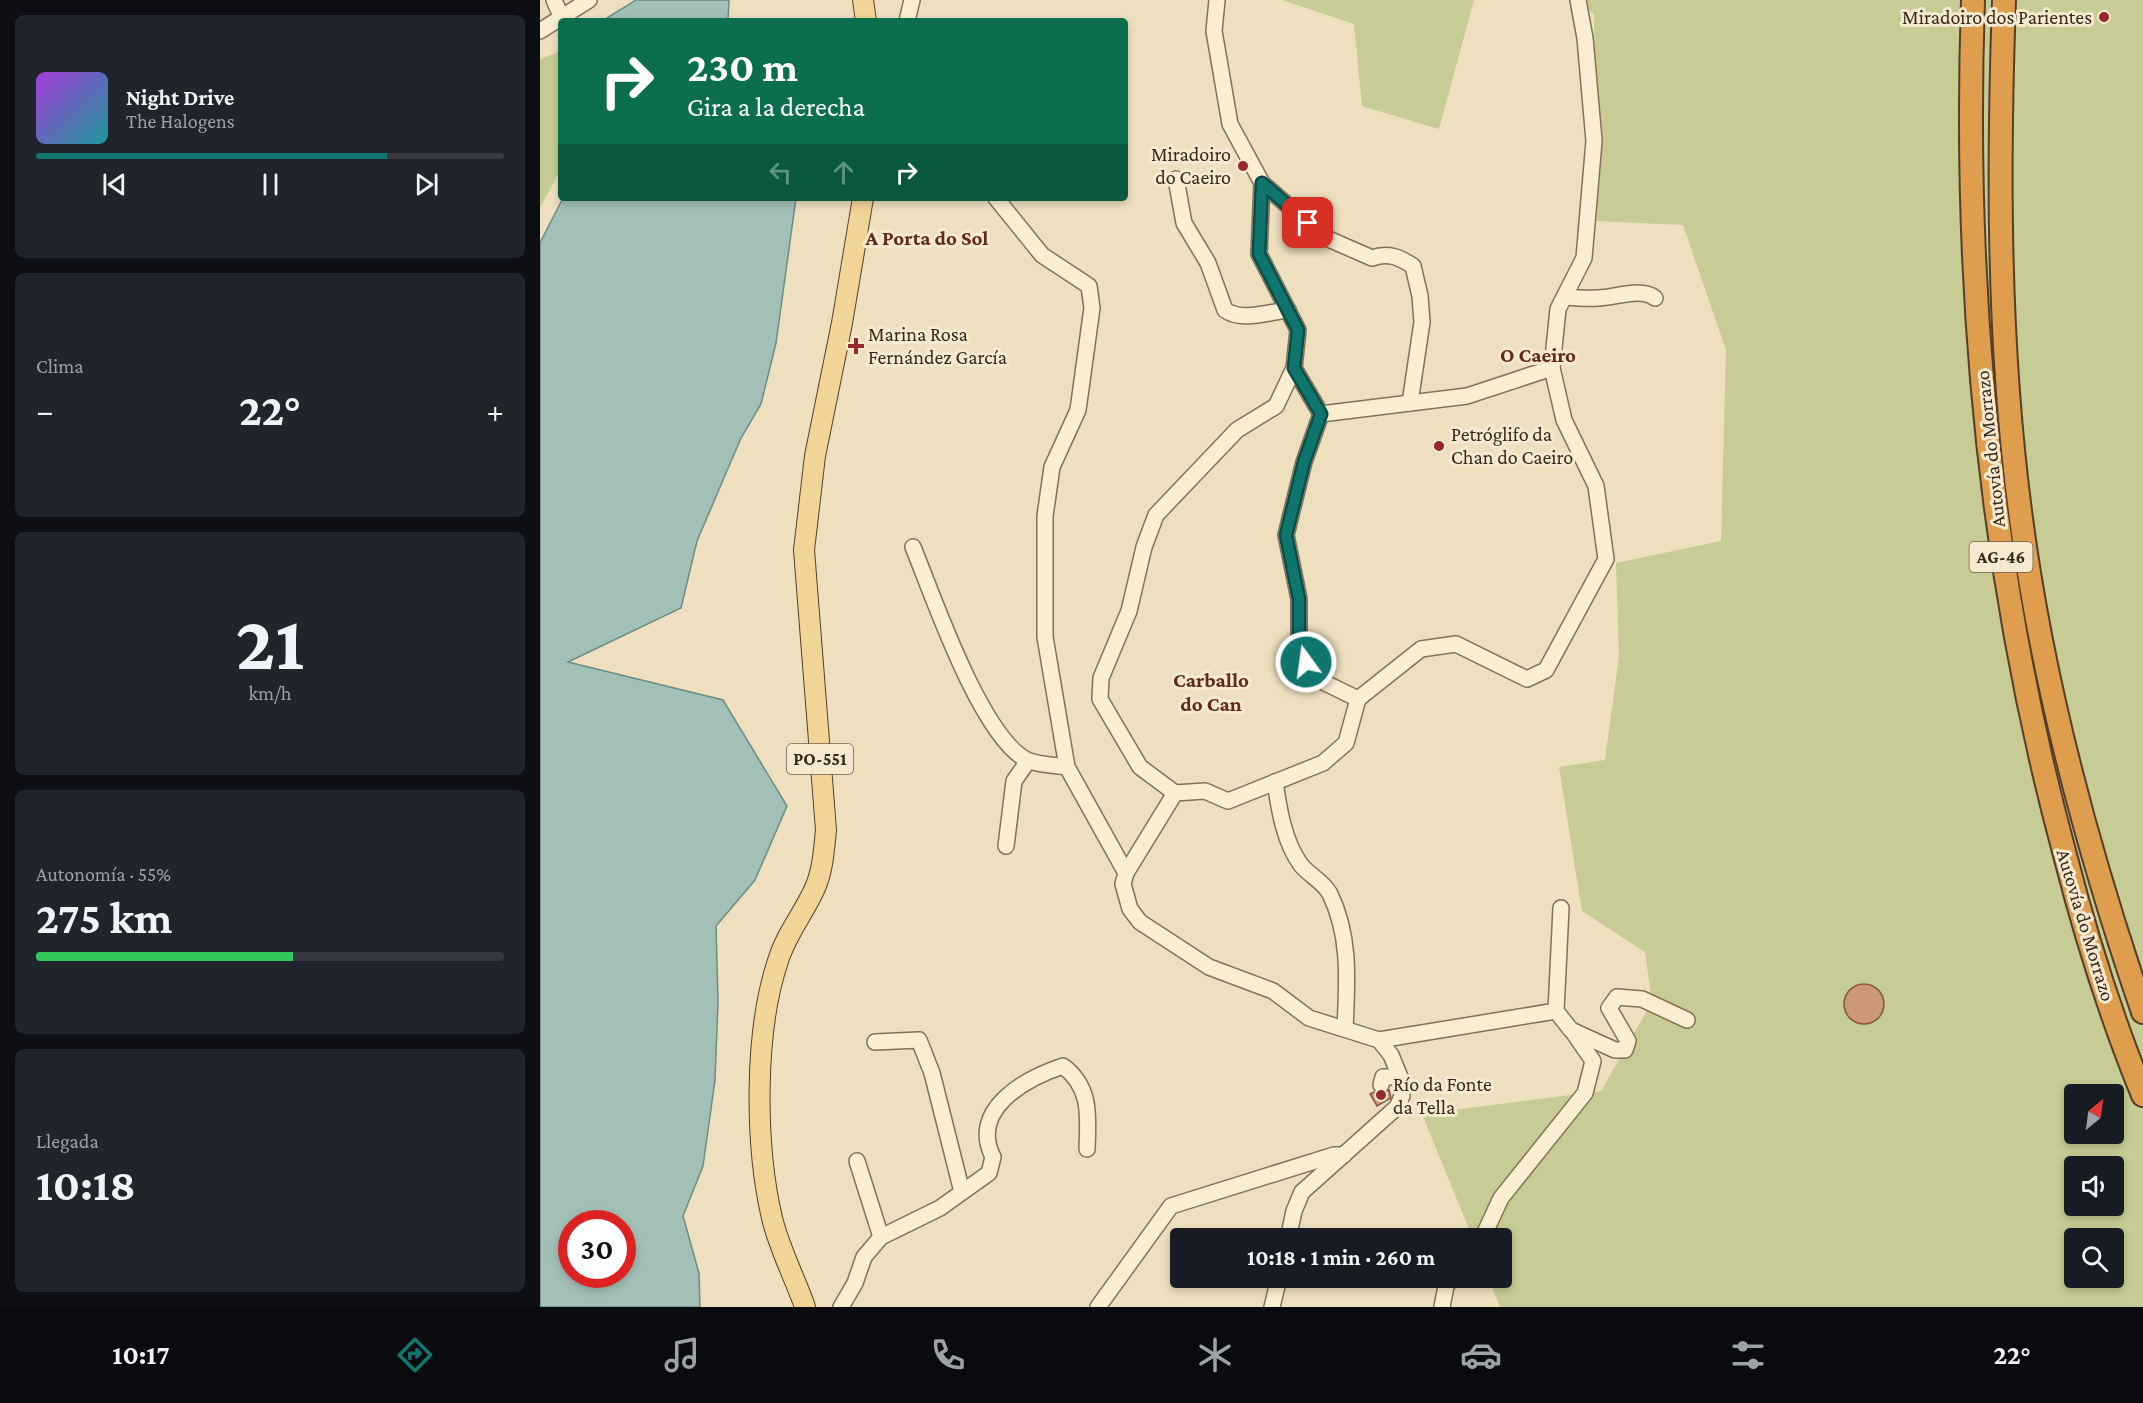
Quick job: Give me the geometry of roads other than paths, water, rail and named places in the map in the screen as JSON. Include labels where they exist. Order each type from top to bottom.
[{"type":"highway","name":"Autovía do Morrazo","points":[[1973,0],[1973,165],[1977,291],[1991,478],[2005,586],[2046,788],[2082,919],[2124,1048],[2143,1095]]},
{"type":"highway","name":"Autovía do Morrazo","points":[[2004,0],[2000,108],[2003,276],[2009,387],[2020,510],[2042,646],[2062,743],[2107,907],[2143,1012]]},
{"type":"main road","points":[[863,0],[866,18]]},
{"type":"main road","name":"PO-551","points":[[806,1307],[772,1220],[764,1178],[761,1066],[769,999],[778,960],[816,887],[823,859],[826,830],[804,550],[812,473],[862,201]]},
{"type":"street","points":[[554,0],[561,16],[589,0]]},
{"type":"street","points":[[905,0],[912,0],[908,18]]},
{"type":"street","points":[[1217,0],[1214,31],[1230,124],[1262,183],[1324,237],[1372,258],[1384,253],[1402,259],[1413,266],[1420,296],[1422,322],[1410,403]]},
{"type":"street","points":[[1262,183],[1259,254],[1298,330],[1294,368],[1276,406],[1237,430],[1156,515],[1144,547],[1130,611],[1101,678],[1100,699],[1140,767],[1175,793],[1205,791],[1228,801],[1323,763],[1346,743],[1358,699],[1421,649],[1456,644],[1527,679],[1546,670],[1606,559],[1596,486],[1564,420],[1552,368],[1558,309],[1584,258],[1594,141],[1585,38],[1578,0]]},
{"type":"street","points":[[540,30],[558,19]]},
{"type":"street","points":[[1176,179],[1184,223],[1208,263],[1225,310],[1232,315],[1246,316],[1288,310]]},
{"type":"street","points":[[998,201],[1042,255],[1089,286],[1092,308],[1078,410],[1052,467],[1045,516],[1045,637],[1067,767],[1126,873]]},
{"type":"street","points":[[1564,297],[1600,298],[1629,294],[1655,298]]},
{"type":"street","points":[[1294,368],[1321,414],[1304,462],[1286,535],[1299,599],[1299,646],[1313,677],[1358,699]]},
{"type":"street","points":[[1321,414],[1467,396],[1552,368]]},
{"type":"street","points":[[913,547],[980,704],[1001,737],[1028,761],[1067,767]]},
{"type":"street","points":[[1006,846],[1014,781],[1028,761]]},
{"type":"street","points":[[1275,782],[1281,820],[1300,864],[1329,892],[1344,933],[1348,978],[1344,1029]]},
{"type":"street","points":[[1175,793],[1126,873],[1123,884],[1130,909],[1140,922],[1209,967],[1274,991],[1309,1018],[1378,1040],[1556,1011]]},
{"type":"street","points":[[1487,1228],[1501,1198],[1585,1093],[1593,1061],[1556,1011],[1561,908]]},
{"type":"street","points":[[1571,1030],[1615,1050],[1625,1050],[1628,1041],[1610,1008],[1617,997],[1642,999],[1688,1020]]},
{"type":"street","points":[[875,1042],[919,1040],[932,1073],[962,1192]]},
{"type":"street","points":[[1290,1228],[1302,1192],[1397,1107],[1402,1096],[1400,1077],[1391,1056],[1378,1040]]},
{"type":"street","points":[[841,1307],[855,1283],[864,1257],[881,1238],[940,1208],[989,1173],[993,1157],[986,1142],[987,1123],[1014,1088],[1035,1076],[1063,1066],[1073,1074],[1089,1105],[1087,1149]]},
{"type":"street","points":[[1381,1085],[1383,1077],[1400,1077]]},
{"type":"street","points":[[1098,1307],[1172,1206],[1334,1155],[1344,1155]]},
{"type":"street","points":[[857,1161],[881,1238]]},
{"type":"street","points":[[1272,1307],[1277,1288]]},
{"type":"street","points":[[1442,1307],[1446,1288]]},
{"type":"water","points":[[636,0],[729,0],[728,18],[607,18]]},
{"type":"water","points":[[561,201],[796,201],[776,343],[761,404],[741,438],[697,541],[681,608],[568,662],[723,700],[787,806],[755,880],[716,926],[718,1001],[715,1080],[703,1166],[683,1216],[699,1273],[700,1307],[540,1307],[540,243]]},
{"type":"place","name":"Miradoiro dos Parientes","points":[[2104,17]]},
{"type":"place","name":"Miradoiro do Caeiro","points":[[1243,166]]},
{"type":"place","name":"Marina Rosa Fernández García","points":[[856,346]]},
{"type":"place","name":"Petróglifo da Chan do Caeiro","points":[[1439,446]]},
{"type":"place","name":"Río da Fonte da Tella","points":[[1381,1095]]},
{"type":"district","name":"A Porta do Sol","points":[[927,238]]},
{"type":"district","name":"O Caeiro","points":[[1538,355]]},
{"type":"district","name":"Carballo do Can","points":[[1211,692]]}]
